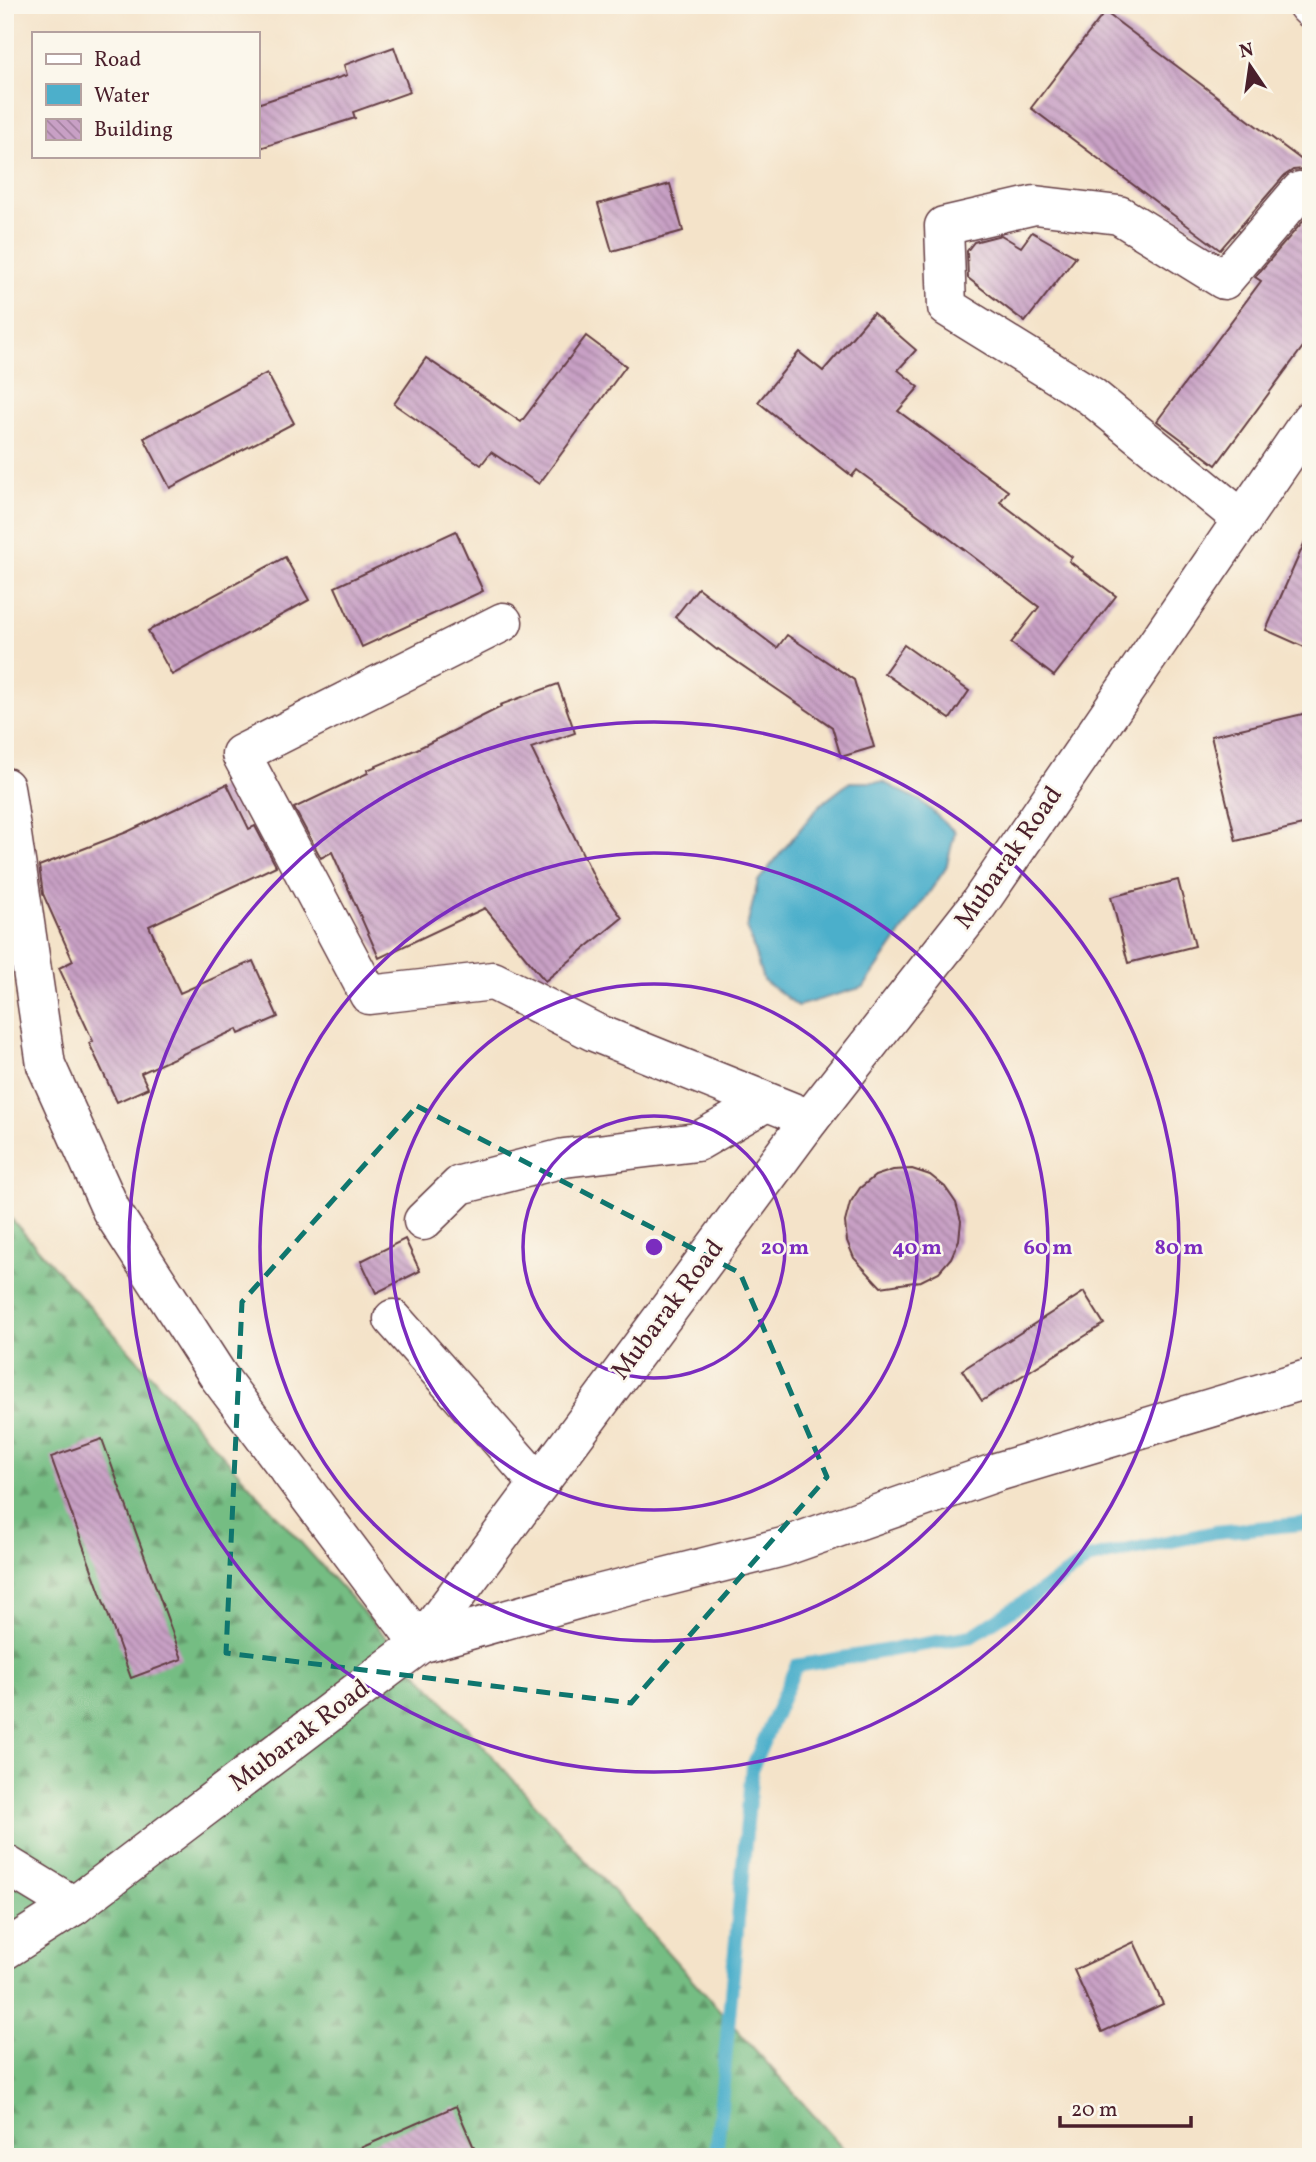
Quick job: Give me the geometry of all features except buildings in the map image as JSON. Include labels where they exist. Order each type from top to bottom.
[{"type":"street","points":[[1307,5],[1311,9]]},
{"type":"street","points":[[1243,520],[1091,396],[947,307],[944,226],[1035,205],[1119,215],[1224,280],[1300,191]]},
{"type":"street","name":"Mubarak Road","points":[[5,1951],[75,1906],[420,1644],[810,1119],[978,905],[1311,419]]},
{"type":"street","points":[[503,622],[241,754],[369,995],[493,981],[594,1032],[810,1119]]},
{"type":"street","points":[[5,787],[46,1065],[111,1210],[219,1377],[420,1644],[590,1596],[783,1547],[997,1472],[1311,1378]]},
{"type":"street","points":[[423,1221],[460,1185],[564,1158],[697,1142],[766,1102]]},
{"type":"street","points":[[393,1320],[539,1484]]},
{"type":"street","points":[[5,1864],[75,1906]]},
{"type":"highlighted area","points":[[417,1106],[740,1273],[827,1477],[631,1703],[226,1653],[242,1302]]},
{"type":"green space","points":[[5,1212],[851,2157],[5,2157]]},
{"type":"water","points":[[850,782],[883,782],[921,801],[955,832],[946,868],[864,987],[798,1006],[763,980],[747,927],[758,881],[819,806]]},
{"type":"waterway","points":[[716,2157],[752,1768],[796,1666],[972,1636],[1091,1558],[1215,1532],[1311,1523]]}]
